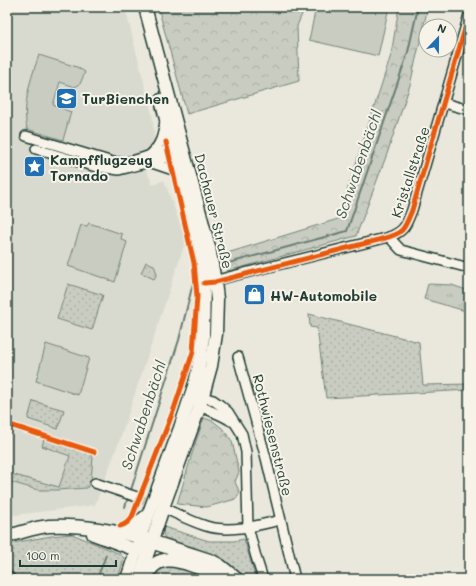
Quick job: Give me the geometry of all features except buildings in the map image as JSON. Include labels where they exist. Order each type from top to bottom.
[{"type":"highway","points":[[147,542],[202,557],[220,566],[236,579]]},
{"type":"highway","points":[[145,579],[148,572],[155,564],[170,559],[206,570],[223,579]]},
{"type":"main road","name":"Dachauer Straße","points":[[137,7],[166,118],[209,247],[210,282],[204,317],[202,350],[195,383],[148,515],[147,542]]},
{"type":"main road","name":"Dachauer Straße","points":[[139,579],[147,542],[202,402],[215,342],[217,311],[181,177],[177,152],[145,7]]},
{"type":"main road","points":[[7,536],[48,526],[72,526],[121,532],[131,528],[148,515]]},
{"type":"main road","points":[[72,526],[136,550],[144,548],[147,542],[114,532]]},
{"type":"main road","points":[[127,579],[136,550]]},
{"type":"street","name":"Kristallstraße","points":[[210,282],[389,237],[400,233],[404,229],[444,103],[469,15]]},
{"type":"street","points":[[444,103],[469,110]]},
{"type":"street","points":[[151,159],[162,138],[166,118]]},
{"type":"street","points":[[177,152],[151,159],[118,170],[111,170],[54,155],[30,142],[46,142],[113,162],[121,163],[151,159],[173,170],[181,177]]},
{"type":"street","points":[[389,237],[401,250],[469,268]]},
{"type":"street","name":"Rothwiesenstraße","points":[[238,357],[266,458],[295,579]]},
{"type":"street","points":[[190,398],[202,402],[223,415],[236,424],[242,434],[245,445],[248,527],[263,579]]},
{"type":"street","points":[[95,483],[137,497]]},
{"type":"street","points":[[168,510],[207,526],[224,529],[248,527],[280,520]]},
{"type":"shaded area","points":[[7,7],[125,7],[152,114],[154,130],[154,149],[140,157],[153,185],[164,180],[186,240],[119,442],[95,505],[7,516]]},
{"type":"green space","points":[[158,7],[305,7],[297,26],[299,81],[187,114]]},
{"type":"green space","points":[[316,7],[389,7],[378,56],[309,40]]},
{"type":"green space","points":[[399,7],[428,7],[425,18],[418,18],[418,50],[410,85],[387,154],[356,236],[228,271],[224,254],[338,219],[391,55]]},
{"type":"green space","points":[[39,55],[77,67],[85,72],[80,84],[75,87],[60,82],[53,105],[71,112],[63,140],[27,129],[26,101],[30,82]]},
{"type":"green space","points":[[89,223],[122,234],[121,239],[127,242],[115,282],[68,266],[81,225],[87,226]]},
{"type":"green space","points":[[146,262],[154,265],[157,274],[154,279],[141,273]]},
{"type":"green space","points":[[68,284],[103,295],[92,330],[57,319]]},
{"type":"green space","points":[[428,284],[452,285],[469,291],[469,312],[424,299]]},
{"type":"green space","points":[[309,314],[419,342],[423,385],[469,384],[469,390],[326,398],[317,328],[310,327]]},
{"type":"green space","points":[[46,344],[89,358],[78,395],[36,381]]},
{"type":"green space","points":[[33,401],[64,410],[58,429],[28,419]]},
{"type":"green space","points":[[204,418],[213,421],[222,428],[232,441],[239,472],[235,482],[240,493],[236,499],[207,507],[177,504],[195,444]]},
{"type":"green space","points":[[44,439],[89,452],[93,458],[91,480],[87,488],[38,490],[7,481],[7,473],[59,487],[70,456],[42,446]]},
{"type":"green space","points":[[164,527],[209,541],[234,541],[244,539],[256,579],[242,579],[217,557],[196,548],[165,538],[163,534]]},
{"type":"green space","points":[[72,534],[120,554],[124,558],[118,579],[19,579],[7,574],[7,544],[51,536]]},
{"type":"green space","points":[[174,563],[215,579],[150,579],[160,567]]},
{"type":"waterway","name":"Schwabenbächl","points":[[225,264],[347,231],[408,52],[418,7]]},
{"type":"waterway","name":"Schwabenbächl","points":[[130,493],[179,340],[193,283]]},
{"type":"waterway","name":"Schwabenbächl","points":[[125,507],[128,497]]},
{"type":"waterway","name":"Schwabenbächl","points":[[97,579],[106,555]]},
{"type":"tunnel","points":[[137,497],[158,506]]},
{"type":"cycle path","points":[[204,283],[215,282],[382,239],[395,235],[402,230],[412,210],[469,15]]},
{"type":"cycle path","points":[[120,526],[126,524],[132,517],[174,409],[193,352],[197,296],[194,263],[166,142]]},
{"type":"cycle path","points":[[7,424],[94,452]]},
{"type":"place","name":"TurBienchen","points":[[67,98]]},
{"type":"place","name":"Kampfflugzeug Tornado","points":[[35,167]]},
{"type":"place","name":"HW-Automobile","points":[[254,295]]}]
